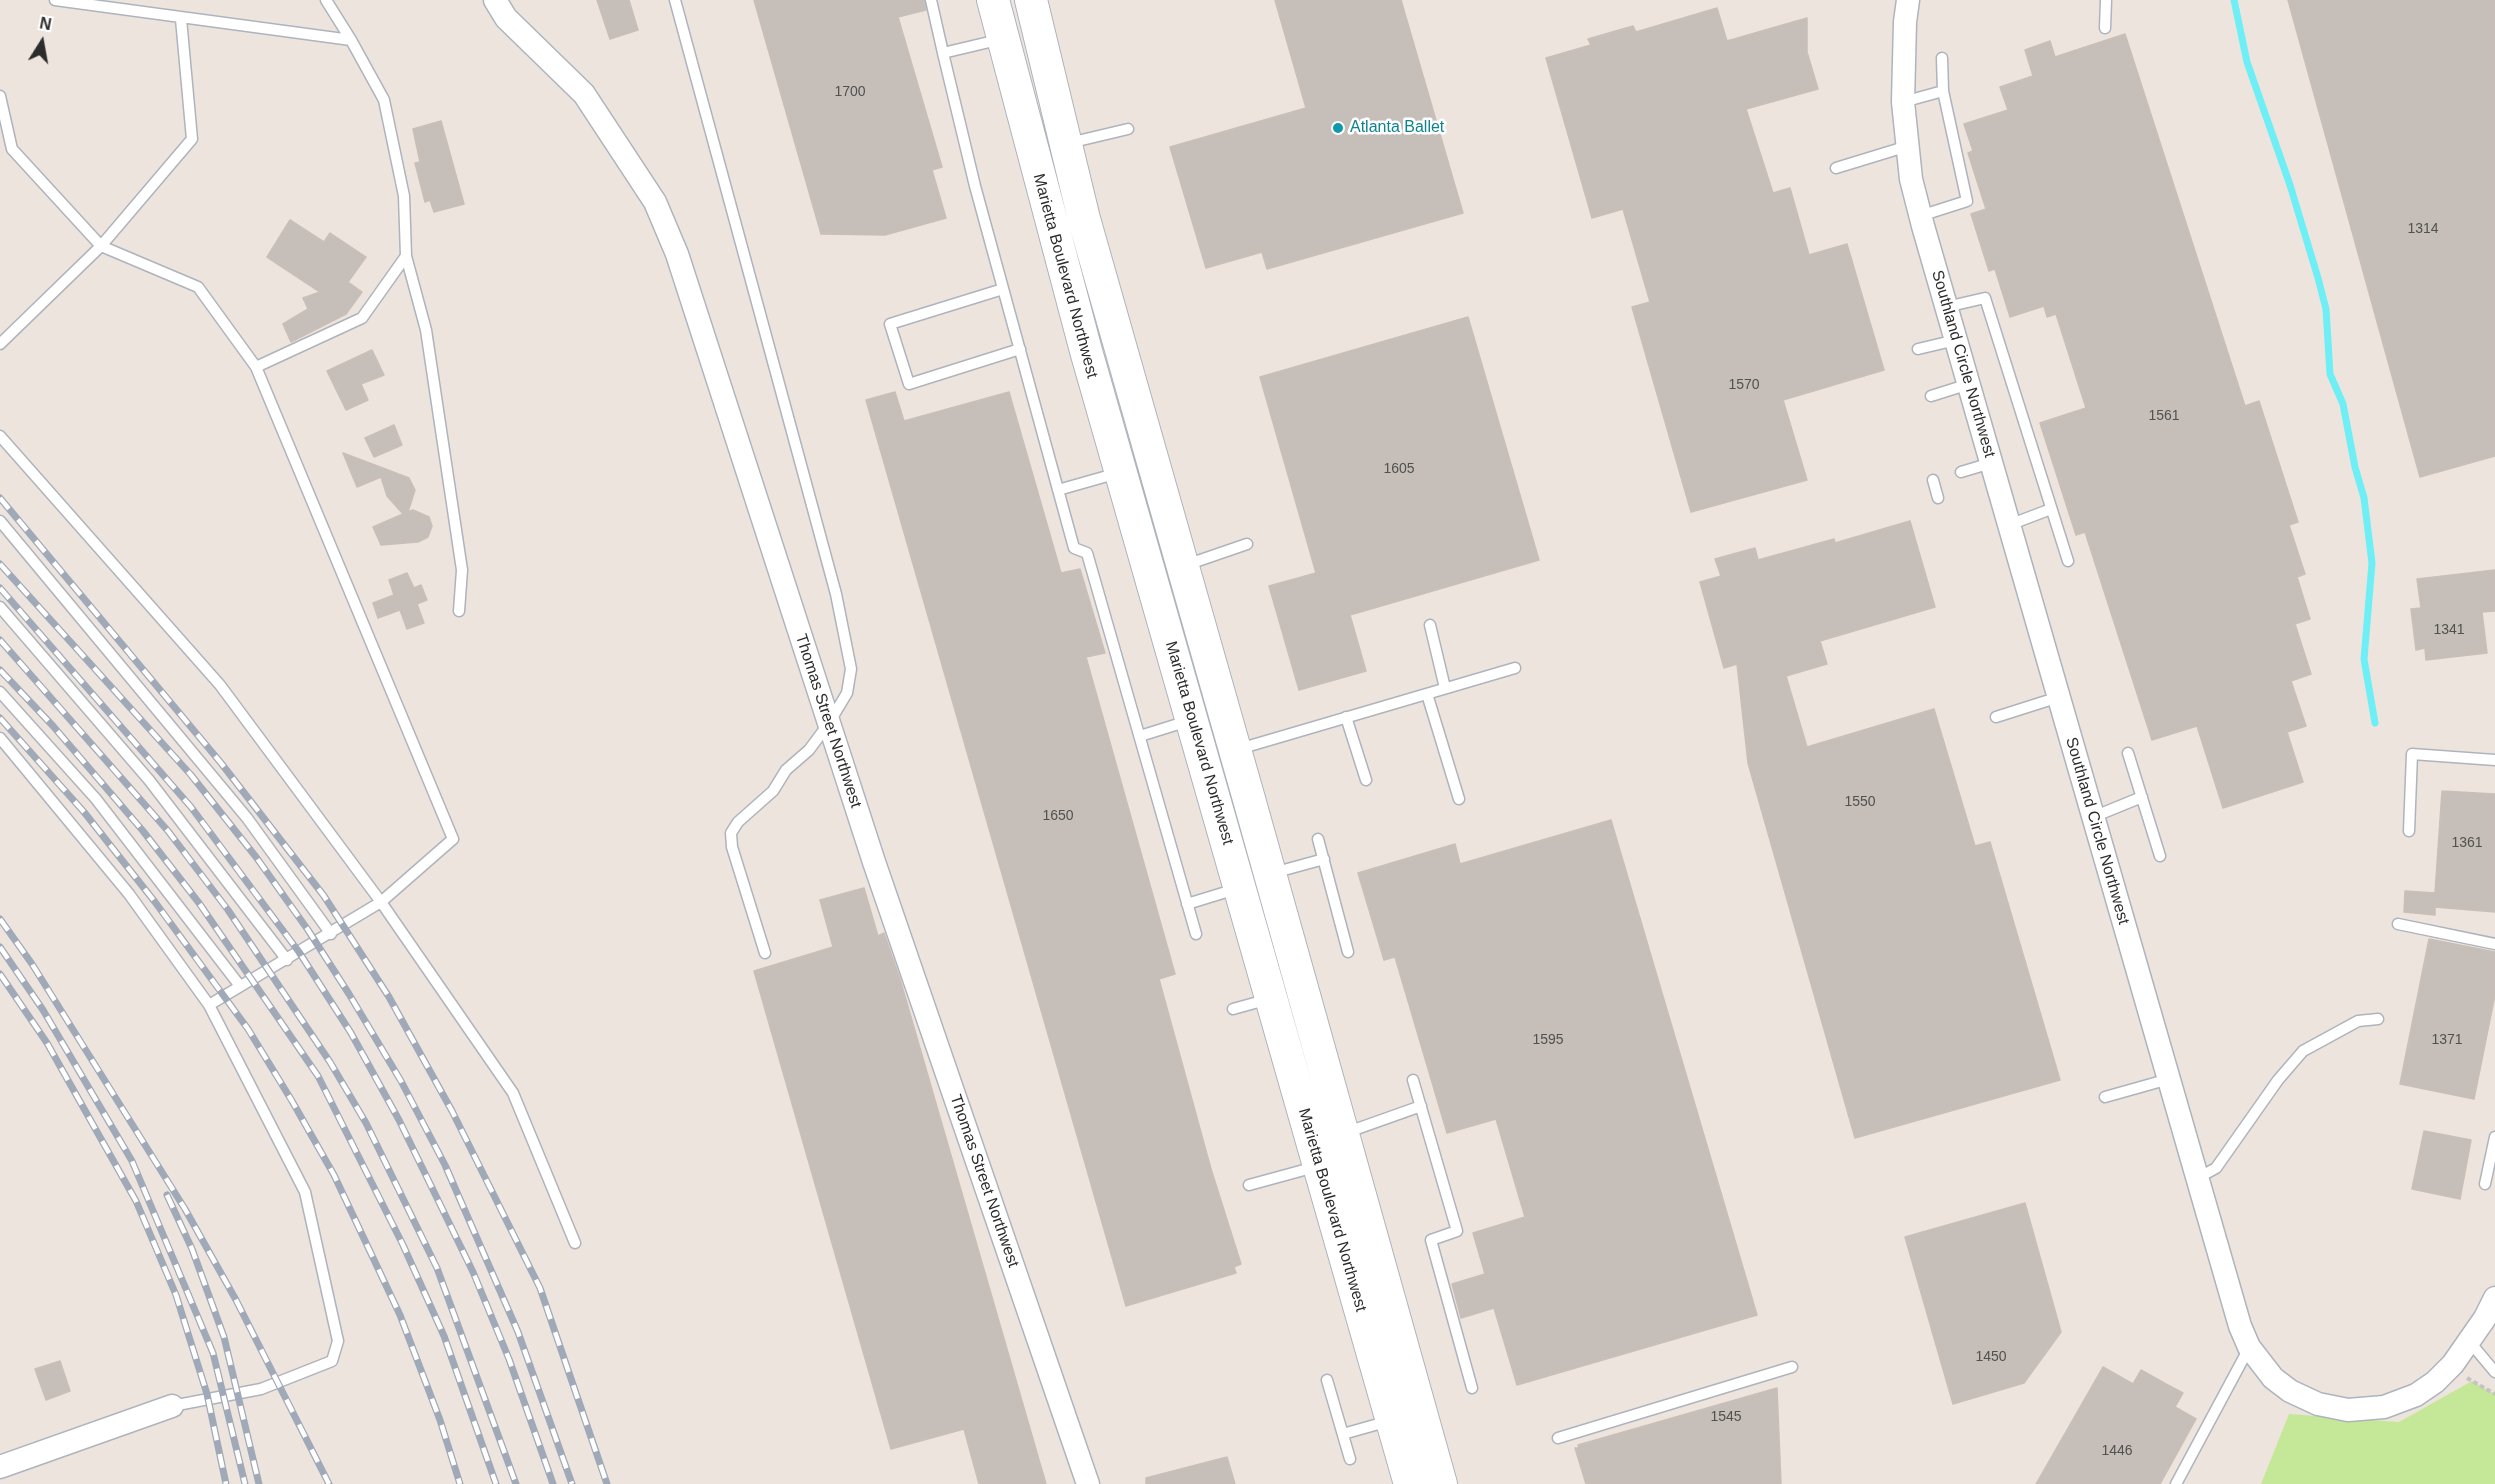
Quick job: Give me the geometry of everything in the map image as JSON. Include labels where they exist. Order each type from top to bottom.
[{"type":"main road","name":"Marietta Boulevard Northwest","points":[[993,0],[1042,193],[1120,472],[1410,1484]]},
{"type":"main road","points":[[1031,0],[1084,219],[1441,1484]]},
{"type":"street","name":"Thomas Street Northwest","points":[[495,0],[506,18],[584,94],[655,202],[677,254],[874,862],[1088,1484]]},
{"type":"street","name":"Southland Circle Northwest","points":[[1908,0],[1903,102],[1911,179],[1920,216],[2240,1326],[2249,1347],[2273,1378],[2290,1391],[2318,1404],[2354,1410],[2384,1407],[2416,1395],[2435,1382],[2453,1364],[2495,1298]]},
{"type":"street","points":[[0,1467],[172,1406]]},
{"type":"lane","points":[[55,0],[181,19],[351,40]]},
{"type":"lane","points":[[326,0],[384,100],[404,196],[406,256],[426,330],[460,558],[459,611]]},
{"type":"lane","points":[[675,0],[836,594],[851,669],[847,693],[829,723],[809,750],[786,770],[773,791],[738,822],[731,833],[732,847],[765,953]]},
{"type":"lane","points":[[931,0],[1003,289],[1074,548],[1087,553],[1196,934]]},
{"type":"lane","points":[[2105,28],[2106,0]]},
{"type":"lane","points":[[0,344],[100,246],[192,139],[181,19]]},
{"type":"lane","points":[[943,53],[1003,39]]},
{"type":"lane","points":[[1920,216],[1967,201],[1944,91],[1942,58]]},
{"type":"lane","points":[[1903,102],[1944,91]]},
{"type":"lane","points":[[0,96],[12,149],[100,246],[198,287],[256,367],[453,839],[381,902],[209,1005]]},
{"type":"lane","points":[[1065,144],[1128,129]]},
{"type":"lane","points":[[1836,168],[1908,146]]},
{"type":"lane","points":[[256,367],[362,318],[406,256]]},
{"type":"lane","points":[[1003,289],[890,324],[909,384],[1020,350]]},
{"type":"lane","points":[[1946,307],[1985,298],[2068,561]]},
{"type":"lane","points":[[1918,349],[1956,340]]},
{"type":"lane","points":[[1931,396],[1969,384]]},
{"type":"lane","points":[[0,436],[220,685],[381,902],[513,1093],[575,1243]]},
{"type":"lane","points":[[1961,472],[1991,463]]},
{"type":"lane","points":[[1058,490],[1120,472]]},
{"type":"lane","points":[[1933,480],[1938,498]]},
{"type":"lane","points":[[2009,525],[2051,509]]},
{"type":"lane","points":[[0,521],[247,818],[331,934]]},
{"type":"lane","points":[[1183,566],[1247,544]]},
{"type":"lane","points":[[0,607],[149,780],[287,960]]},
{"type":"lane","points":[[1430,625],[1445,688]]},
{"type":"lane","points":[[1235,750],[1515,668]]},
{"type":"lane","points":[[0,692],[96,799],[240,986]]},
{"type":"lane","points":[[1427,694],[1459,799]]},
{"type":"lane","points":[[1996,717],[2059,697]]},
{"type":"lane","points":[[1346,717],[1366,780]]},
{"type":"lane","points":[[1140,736],[1192,720]]},
{"type":"lane","points":[[0,738],[129,894],[209,1005],[305,1192],[338,1341],[332,1361],[261,1389],[172,1406]]},
{"type":"lane","points":[[2128,753],[2160,856]]},
{"type":"lane","points":[[2409,831],[2412,754],[2495,760]]},
{"type":"lane","points":[[2093,817],[2142,797]]},
{"type":"lane","points":[[1318,839],[1348,952]]},
{"type":"lane","points":[[1270,874],[1324,859]]},
{"type":"lane","points":[[1187,904],[1241,888]]},
{"type":"lane","points":[[2398,924],[2495,944]]},
{"type":"lane","points":[[1233,1009],[1272,998]]},
{"type":"lane","points":[[2198,1178],[2216,1168],[2278,1080],[2304,1051],[2358,1021],[2378,1019]]},
{"type":"lane","points":[[2105,1097],[2169,1079]]},
{"type":"lane","points":[[1413,1080],[1457,1231],[1431,1240],[1472,1388]]},
{"type":"lane","points":[[1342,1134],[1421,1106]]},
{"type":"lane","points":[[2485,1184],[2495,1137]]},
{"type":"lane","points":[[1249,1185],[1319,1166]]},
{"type":"lane","points":[[2469,1341],[2495,1372]]},
{"type":"lane","points":[[2176,1484],[2249,1347]]},
{"type":"lane","points":[[1558,1438],[1792,1367]]},
{"type":"lane","points":[[1327,1380],[1350,1459]]},
{"type":"lane","points":[[1343,1434],[1391,1420]]},
{"type":"green space","points":[[2472,1381],[2495,1394],[2495,1484],[2261,1484],[2289,1414],[2399,1422]]},
{"type":"building","points":[[597,0],[629,0],[638,30],[610,39]]},
{"type":"building","points":[[754,0],[924,0],[926,10],[898,17],[942,167],[932,170],[946,218],[885,235],[821,234]]},
{"type":"building","name":"Atlanta Ballet","points":[[1275,0],[1401,0],[1463,213],[1267,269],[1262,252],[1206,268],[1170,147],[1306,108]]},
{"type":"building","points":[[2288,0],[2495,0],[2495,456],[2420,477]]},
{"type":"building","points":[[1717,8],[1727,41],[1807,18],[1807,52],[1818,89],[1746,109],[1773,193],[1790,188],[1809,255],[1847,244],[1884,370],[1783,400],[1807,480],[1691,512],[1632,307],[1650,302],[1623,209],[1592,218],[1546,58],[1591,45],[1588,39],[1633,26],[1636,32]]},
{"type":"building","points":[[2125,34],[2245,406],[2259,401],[2298,522],[2289,525],[2305,574],[2297,577],[2310,619],[2295,624],[2311,674],[2291,681],[2306,726],[2287,732],[2303,782],[2223,808],[2197,726],[2152,740],[2085,532],[2076,535],[2040,423],[2086,408],[2056,314],[2047,317],[2044,306],[2010,317],[1995,269],[1989,271],[1971,214],[1986,209],[1968,153],[1973,151],[1964,124],[2008,110],[2000,87],[2033,76],[2025,50],[2050,41],[2055,57]]},
{"type":"building","points":[[441,121],[464,204],[434,212],[430,200],[425,202],[415,163],[420,162],[413,129]]},
{"type":"building","points":[[290,220],[324,242],[330,233],[366,257],[348,282],[362,292],[346,314],[291,342],[283,324],[308,309],[303,298],[320,292],[267,257]]},
{"type":"building","points":[[1468,317],[1539,560],[1350,615],[1366,671],[1299,690],[1269,586],[1316,573],[1260,377]]},
{"type":"building","points":[[372,350],[384,375],[361,384],[368,400],[346,410],[327,371]]},
{"type":"building","points":[[895,392],[904,421],[1009,392],[1061,573],[1080,569],[1105,653],[1086,657],[1175,974],[1159,979],[1211,1169],[1241,1264],[1234,1267],[1236,1273],[1126,1306],[866,400]]},
{"type":"building","points":[[394,425],[402,445],[374,457],[365,438]]},
{"type":"building","points":[[343,453],[409,478],[415,490],[408,512],[413,510],[429,517],[432,526],[428,537],[418,542],[381,545],[373,527],[403,514],[387,496],[381,477],[357,487]]},
{"type":"building","points":[[1910,521],[1935,607],[1820,641],[1827,664],[1786,676],[1807,747],[1934,709],[1975,846],[1990,842],[2060,1080],[1855,1138],[1748,763],[1737,664],[1724,668],[1700,582],[1721,576],[1715,559],[1755,548],[1758,560],[1834,539],[1835,543]]},
{"type":"building","points":[[2495,570],[2495,611],[2482,612],[2487,653],[2426,660],[2425,648],[2416,650],[2411,609],[2421,608],[2417,579]]},
{"type":"building","points":[[407,573],[414,588],[421,585],[427,600],[417,604],[424,623],[407,629],[400,610],[378,618],[373,603],[394,595],[389,580]]},
{"type":"building","points":[[2442,791],[2495,794],[2495,912],[2435,907],[2435,915],[2404,912],[2405,891],[2435,893]]},
{"type":"building","points":[[1611,820],[1757,1315],[1517,1385],[1494,1308],[1461,1318],[1452,1284],[1485,1274],[1473,1233],[1525,1217],[1496,1119],[1447,1133],[1395,957],[1384,960],[1358,873],[1455,844],[1460,864]]},
{"type":"building","points":[[864,888],[878,936],[884,933],[900,979],[1046,1484],[979,1484],[964,1429],[891,1449],[754,971],[833,947],[820,900]]},
{"type":"building","points":[[2429,939],[2495,952],[2495,995],[2474,1099],[2400,1084]]},
{"type":"building","points":[[2424,1131],[2471,1140],[2460,1199],[2412,1189]]},
{"type":"building","points":[[2025,1203],[2061,1332],[2024,1383],[1953,1404],[1905,1237]]},
{"type":"building","points":[[60,1361],[70,1391],[46,1400],[35,1369]]},
{"type":"building","points":[[2103,1367],[2133,1384],[2141,1370],[2183,1393],[2175,1407],[2196,1419],[2160,1484],[2036,1484]]},
{"type":"building","points":[[1777,1388],[1781,1484],[1586,1484],[1575,1448],[1579,1448],[1578,1445]]},
{"type":"building","points":[[1227,1457],[1235,1484],[1146,1484],[1146,1478]]},
{"type":"waterway","points":[[2234,0],[2247,62],[2290,185],[2318,278],[2326,309],[2330,374],[2343,404],[2355,467],[2364,498],[2372,563],[2364,659],[2375,723]]},
{"type":"railway","points":[[0,498],[221,763],[324,896],[389,997],[452,1111],[540,1288],[607,1484]]},
{"type":"railway","points":[[0,564],[191,775],[256,857],[308,930],[349,994],[401,1081],[445,1165],[518,1332],[572,1484]]},
{"type":"railway","points":[[0,588],[191,807],[299,952],[351,1033],[399,1120],[473,1272],[509,1359],[553,1484]]},
{"type":"railway","points":[[0,640],[168,831],[228,910],[330,1062],[366,1123],[437,1268],[516,1484]]},
{"type":"railway","points":[[0,670],[53,726],[143,831],[199,903],[318,1076],[403,1245],[444,1336],[496,1484]]},
{"type":"railway","points":[[0,718],[84,812],[155,902],[248,1029],[292,1101],[334,1175],[400,1315],[440,1420],[460,1484]]},
{"type":"railway","points":[[0,919],[32,964],[185,1209],[236,1300],[329,1484]]},
{"type":"railway","points":[[0,947],[43,1010],[132,1161],[213,1353],[245,1484]]},
{"type":"railway","points":[[0,974],[47,1043],[136,1201],[176,1295],[207,1394],[226,1484]]},
{"type":"railway","points":[[167,1195],[192,1249],[224,1337],[259,1484]]},
{"type":"place","name":"Atlanta Ballet","points":[[1338,128]]}]
